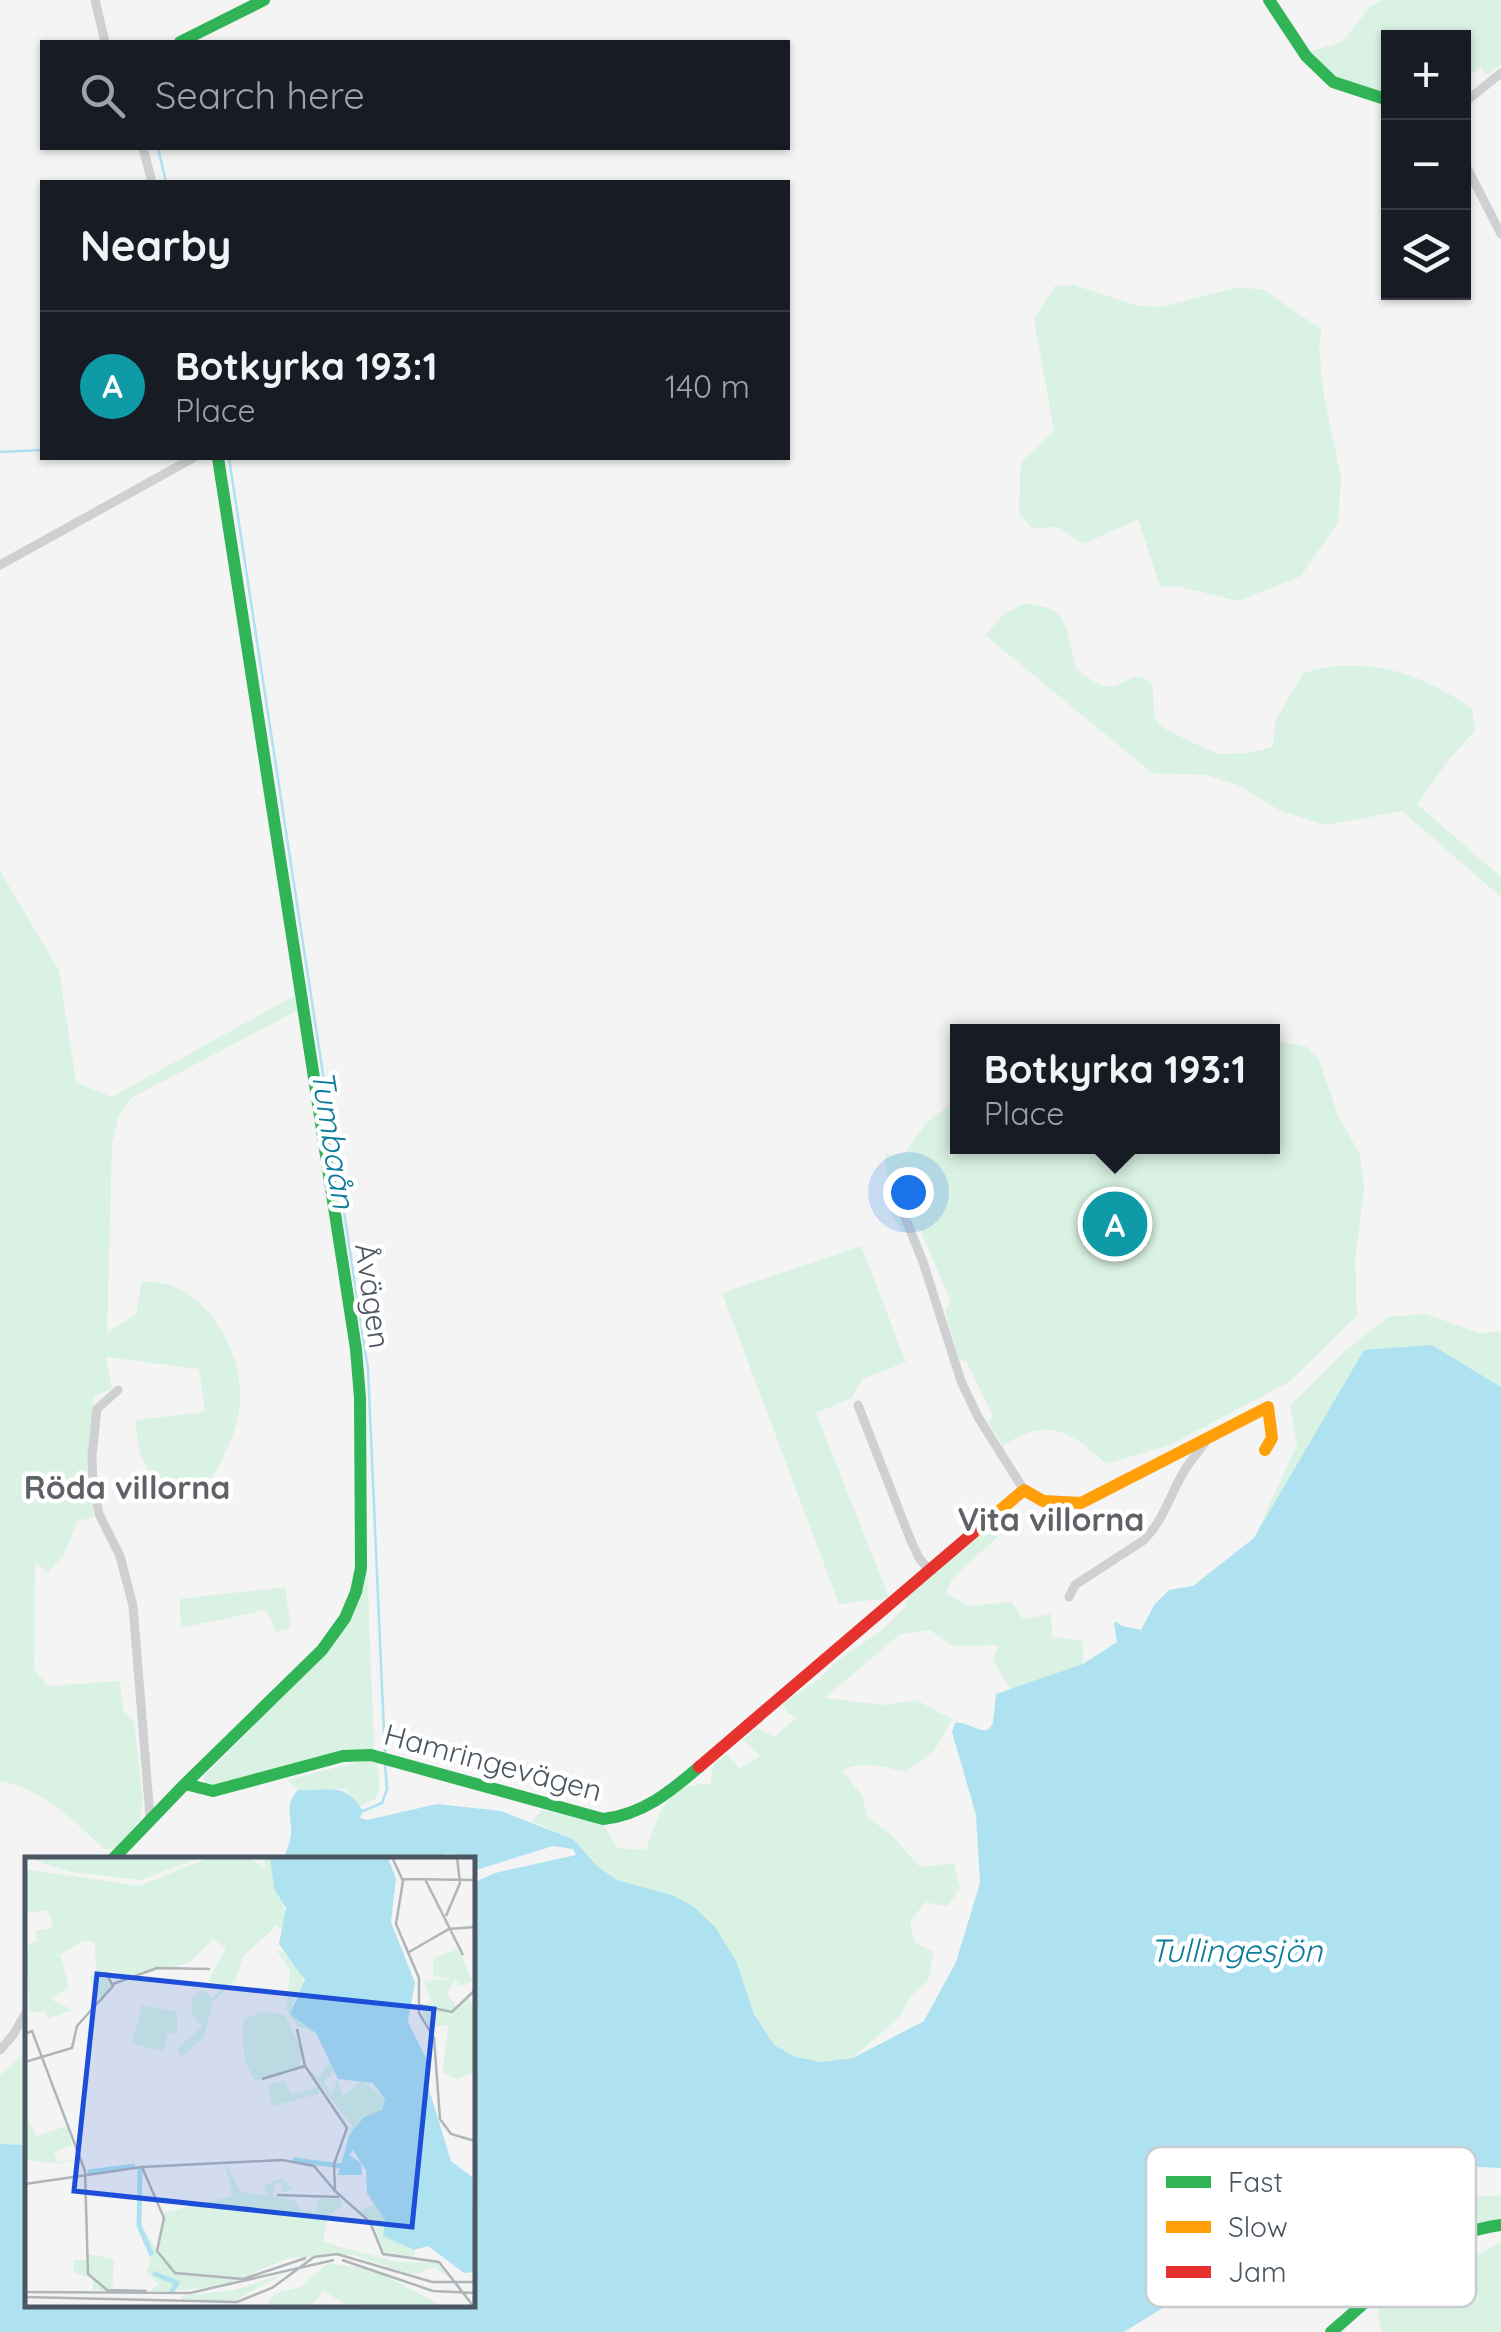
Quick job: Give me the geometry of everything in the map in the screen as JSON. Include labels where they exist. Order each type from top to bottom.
[{"type":"street","points":[[95,0],[105,40]]},
{"type":"street","points":[[184,40],[264,0]]},
{"type":"street","points":[[1268,0],[1306,56],[1333,82],[1381,98]]},
{"type":"street","points":[[1471,97],[1501,72]]},
{"type":"street","points":[[144,150],[151,180]]},
{"type":"street","points":[[1471,176],[1501,234]]},
{"type":"street","points":[[0,565],[189,460]]},
{"type":"street","name":"Åvägen","points":[[186,1784],[322,1650],[345,1618],[361,1568],[356,1348],[218,460]]},
{"type":"street","points":[[900,1205],[923,1262],[961,1381],[978,1416],[1030,1496],[1052,1504],[1081,1504],[1268,1407],[1272,1438],[1265,1450]]},
{"type":"street","points":[[118,1390],[97,1409],[93,1484],[99,1514],[120,1556],[133,1606],[150,1817]]},
{"type":"street","points":[[858,1405],[916,1552],[930,1570]]},
{"type":"street","points":[[1069,1596],[1075,1586],[1154,1530],[1207,1438]]},
{"type":"street","name":"Hamringevägen","points":[[186,1784],[213,1792],[343,1756],[370,1755],[603,1819],[624,1818],[646,1809],[686,1778],[1024,1490]]},
{"type":"street","points":[[115,1857],[186,1784]]},
{"type":"street","points":[[0,2050],[25,2014]]},
{"type":"street","points":[[1476,2228],[1501,2226]]},
{"type":"street","points":[[1331,2332],[1360,2307]]},
{"type":"green space","points":[[1382,0],[1501,0],[1501,65],[1487,75],[1480,67],[1471,74],[1471,30],[1381,30],[1381,95],[1334,78],[1307,52],[1342,42],[1370,7]]},
{"type":"green space","points":[[1073,285],[1139,306],[1162,307],[1239,287],[1264,290],[1322,330],[1319,345],[1323,390],[1341,478],[1338,522],[1301,576],[1238,601],[1160,586],[1138,519],[1083,544],[1058,527],[1032,528],[1019,513],[1021,462],[1054,431],[1034,319],[1055,286]]},
{"type":"green space","points":[[1024,604],[1052,609],[1059,616],[1068,633],[1077,669],[1087,677],[1106,686],[1134,677],[1145,680],[1153,685],[1154,717],[1163,728],[1219,754],[1273,747],[1276,720],[1303,673],[1347,666],[1391,670],[1453,696],[1472,709],[1475,731],[1417,804],[1501,877],[1501,897],[1402,811],[1325,825],[1279,810],[1236,784],[1205,775],[1152,773],[985,635],[1004,614]]},
{"type":"green space","points":[[0,871],[59,970],[76,1083],[112,1097],[294,996],[298,1010],[131,1098],[119,1115],[112,1143],[107,1333],[136,1314],[142,1281],[166,1284],[183,1291],[211,1315],[231,1349],[240,1385],[234,1432],[213,1477],[179,1491],[158,1479],[145,1464],[135,1420],[205,1412],[199,1369],[106,1357],[112,1388],[94,1397],[91,1427],[94,1517],[78,1521],[64,1554],[48,1573],[35,1562],[34,1670],[48,1686],[120,1681],[123,1710],[134,1721],[143,1801],[140,1820],[114,1849],[104,1849],[69,1817],[31,1791],[0,1781]]},
{"type":"green space","points":[[1280,1041],[1307,1047],[1319,1060],[1339,1118],[1360,1154],[1364,1190],[1355,1261],[1357,1316],[1289,1382],[1172,1444],[1106,1464],[1081,1443],[1058,1431],[1033,1432],[1003,1446],[988,1422],[993,1416],[966,1361],[959,1359],[945,1310],[951,1302],[920,1229],[903,1232],[891,1214],[885,1153],[905,1153],[927,1122],[950,1105],[950,1154],[1280,1154]]},
{"type":"green space","points":[[861,1246],[906,1362],[862,1379],[852,1398],[816,1413],[889,1598],[839,1604],[722,1293]]},
{"type":"green space","points":[[1426,1314],[1479,1333],[1501,1332],[1501,1387],[1432,1345],[1254,1538],[1297,1445],[1290,1406],[1344,1352],[1388,1317]]},
{"type":"green space","points":[[992,1523],[1003,1532],[952,1579],[946,1594],[969,1606],[1011,1602],[1023,1619],[1051,1614],[1052,1637],[1083,1641],[1083,1664],[1011,1690],[993,1660],[998,1645],[952,1646],[930,1630],[900,1634],[825,1698],[882,1705],[916,1700],[952,1719],[934,1751],[905,1772],[865,1765],[842,1770],[862,1796],[867,1816],[920,1867],[954,1863],[960,1888],[947,1907],[926,1902],[910,1921],[914,1942],[934,1952],[928,1981],[910,1997],[900,2016],[853,2058],[821,2062],[797,2057],[774,2045],[754,2014],[737,1963],[672,1895],[617,1880],[598,1867],[573,1839],[532,1821],[542,1810],[603,1824],[618,1848],[646,1850],[660,1813],[673,1795],[695,1785],[710,1784],[714,1763],[727,1754],[740,1768],[760,1756],[743,1740],[757,1728],[775,1737],[797,1717],[782,1704],[881,1631],[906,1606],[906,1598]]},
{"type":"green space","points":[[367,1566],[374,1749],[339,1752],[209,1788],[203,1777],[328,1652],[362,1597]]},
{"type":"green space","points":[[285,1587],[291,1628],[276,1632],[266,1610],[181,1628],[180,1599]]},
{"type":"green space","points":[[366,1760],[377,1762],[380,1788],[375,1799],[360,1806],[345,1789],[298,1790],[287,1780]]},
{"type":"green space","points":[[25,2049],[25,2145],[0,2144],[0,2075]]},
{"type":"green space","points":[[1501,2195],[1501,2224],[1476,2224],[1476,2197]]},
{"type":"green space","points":[[1501,2242],[1501,2332],[1382,2332],[1379,2307],[1476,2307],[1476,2255]]},
{"type":"water","name":"Tullingesjön","points":[[1432,1345],[1501,1387],[1501,2168],[1476,2167],[1476,2147],[1146,2147],[1146,2307],[1164,2307],[1124,2332],[0,2332],[0,2144],[25,2145],[25,2307],[475,2307],[475,1882],[495,1873],[576,1855],[573,1849],[553,1846],[475,1870],[475,1857],[453,1854],[284,1857],[291,1837],[290,1806],[298,1790],[343,1791],[363,1811],[360,1818],[367,1820],[437,1804],[501,1811],[573,1839],[598,1867],[617,1880],[672,1895],[694,1907],[716,1928],[737,1963],[754,2014],[774,2045],[796,2057],[821,2062],[853,2058],[924,2021],[956,1962],[980,1883],[976,1815],[952,1732],[955,1723],[988,1730],[993,1723],[996,1694],[1083,1664],[1117,1642],[1114,1623],[1141,1630],[1154,1605],[1169,1590],[1193,1586],[1254,1538],[1364,1350]]},
{"type":"waterway","name":"Tumbaån","points":[[158,150],[166,180]]},
{"type":"waterway","points":[[0,452],[40,450]]},
{"type":"waterway","name":"Tumbaån","points":[[229,460],[368,1369],[385,1755]]},
{"type":"waterway","name":"Tumbaån","points":[[363,1811],[382,1803],[387,1789],[385,1763]]},
{"type":"traffic: fast","points":[[184,40],[264,0]]},
{"type":"traffic: fast","points":[[1269,0],[1306,56],[1333,82],[1381,98]]},
{"type":"traffic: fast","points":[[185,1784],[322,1650],[345,1618],[361,1568],[356,1349],[218,460]]},
{"type":"traffic: fast","points":[[115,1857],[185,1784],[213,1791],[343,1756],[371,1755],[603,1819],[643,1807],[699,1767]]},
{"type":"traffic: fast","points":[[1476,2230],[1501,2225]]},
{"type":"traffic: fast","points":[[1331,2332],[1359,2307]]},
{"type":"traffic: slow","points":[[973,1533],[1024,1490],[1043,1501],[1081,1503],[1268,1407],[1272,1438],[1265,1450]]},
{"type":"traffic: jam","points":[[699,1767],[973,1533]]},
{"type":"place","name":"Botkyrka 193:1","points":[[1115,1224]]},
{"type":"district","name":"Röda villorna","points":[[127,1488]]},
{"type":"district","name":"Vita villorna","points":[[1051,1520]]}]
